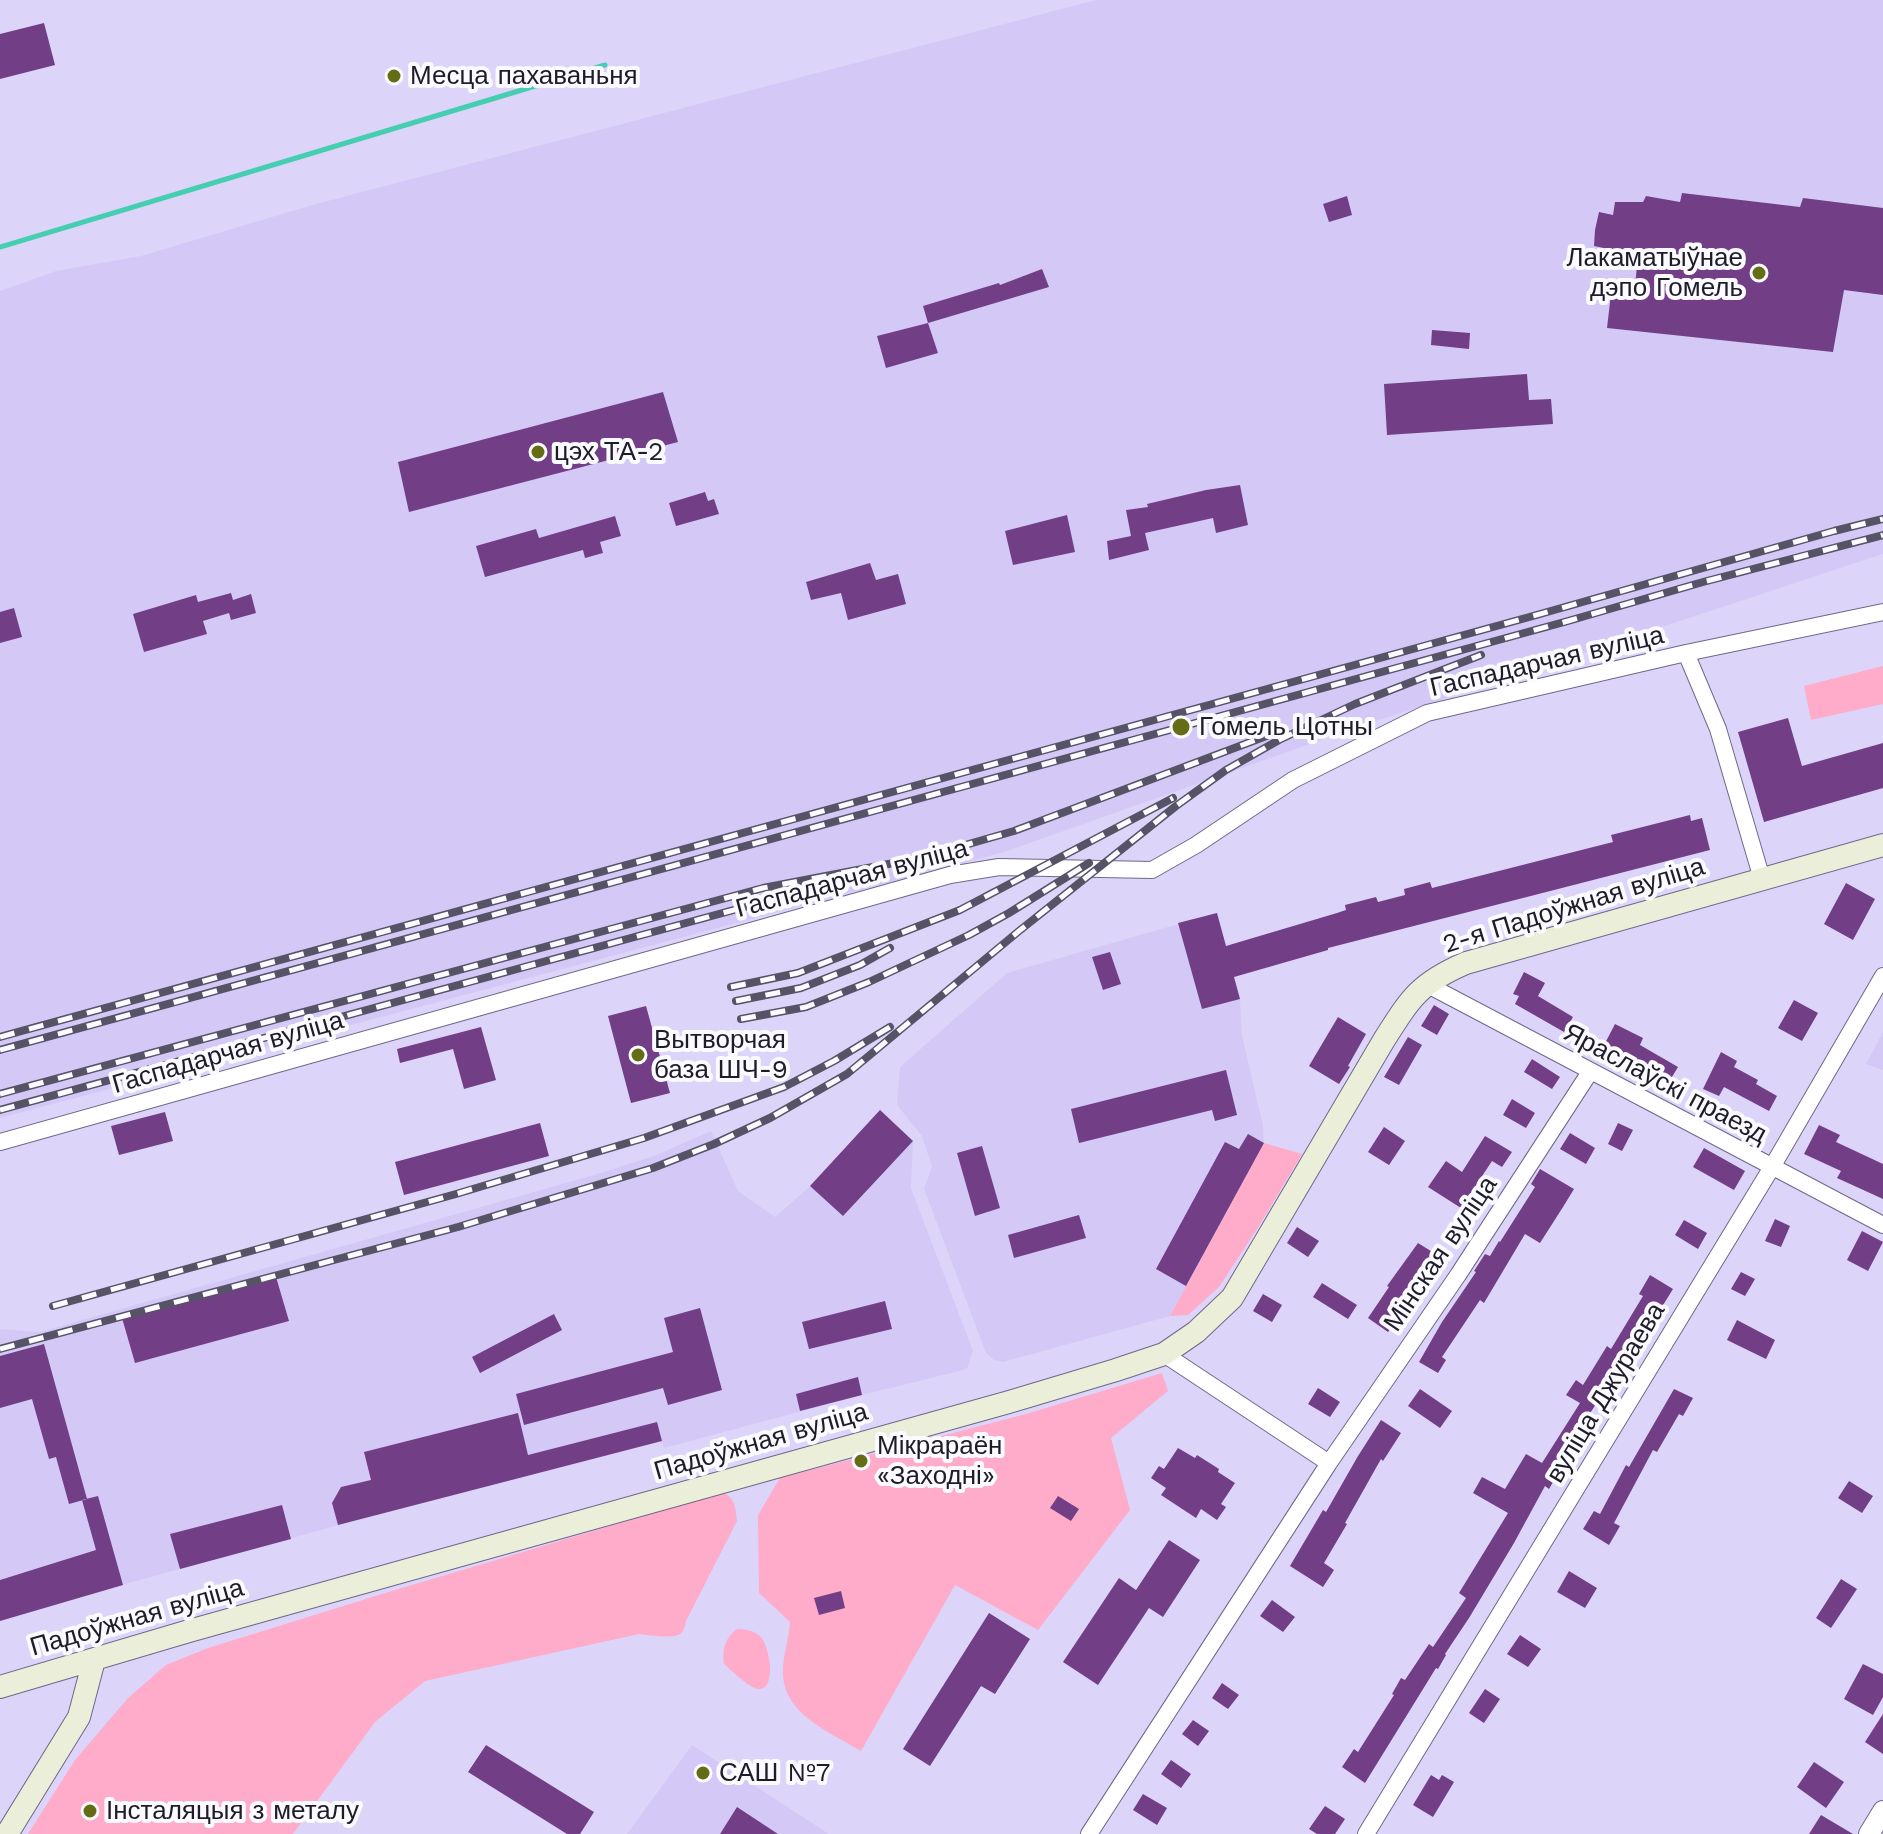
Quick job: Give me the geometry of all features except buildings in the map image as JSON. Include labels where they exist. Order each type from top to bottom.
[{"type":"main road","name":"2-я Падоўжная вуліца","points":[[1384,1040],[1404,1009],[1426,984],[1466,963],[1883,845]]},
{"type":"main road","name":"Падоўжная вуліца","points":[[0,1687],[1009,1402],[1164,1354],[1196,1332],[1232,1298],[1384,1040]]},
{"type":"main road","points":[[7,1834],[79,1717],[94,1660]]},
{"type":"street","name":"Гаспадарчая вуліца","points":[[0,1142],[950,875],[999,867],[1152,870],[1196,845],[1293,780],[1427,713],[1686,653],[1883,612]]},
{"type":"street","points":[[1686,653],[1718,729],[1762,879]]},
{"type":"street","name":"вуліца Джураева","points":[[1366,1834],[1772,1167],[1883,976]]},
{"type":"street","name":"Яраслаўскі праезд","points":[[1426,984],[1883,1225]]},
{"type":"street","name":"Мінская вуліца","points":[[1089,1834],[1329,1463],[1458,1275],[1590,1072]]},
{"type":"street","points":[[1164,1354],[1329,1463]]},
{"type":"street","points":[[1869,1834],[1883,1812]]},
{"type":"shaded area","points":[[1096,0],[1883,0],[1883,554],[1358,727],[1004,852],[0,1118],[0,291],[56,271],[141,256],[316,204]]},
{"type":"shaded area","points":[[1883,666],[1883,704],[1811,720],[1804,686]]},
{"type":"shaded area","points":[[1217,913],[1240,999],[1242,1035],[1263,1126],[1264,1143],[1170,1316],[1003,1362],[994,1360],[986,1353],[924,1189],[932,1167],[922,1136],[897,1105],[900,1067],[1007,973]]},
{"type":"shaded area","points":[[1883,1032],[1883,1070],[1866,1064]]},
{"type":"shaded area","points":[[880,1110],[913,1141],[911,1188],[973,1351],[967,1369],[664,1448],[657,1422],[382,1493],[386,1512],[0,1621],[0,1329],[40,1332],[594,1175],[654,1156],[711,1131],[738,1191],[775,1217],[810,1186]]},
{"type":"shaded area","points":[[1264,1143],[1302,1154],[1219,1287],[1188,1315],[1170,1316]]},
{"type":"shaded area","points":[[1162,1373],[1168,1391],[1111,1438],[1130,1510],[1038,1630],[955,1585],[861,1751],[822,1729],[799,1710],[790,1699],[783,1671],[790,1622],[759,1593],[758,1515],[780,1478],[1026,1414]]},
{"type":"shaded area","points":[[724,1492],[733,1501],[737,1521],[680,1634],[639,1634],[425,1681],[375,1722],[293,1834],[28,1834],[75,1760],[128,1698],[166,1665],[208,1648],[382,1594]]},
{"type":"shaded area","points":[[737,1629],[759,1635],[764,1642],[770,1666],[765,1687],[760,1689],[746,1683],[724,1664],[725,1644]]},
{"type":"shaded area","name":"САШ №7","points":[[692,1745],[829,1834],[627,1834]]},
{"type":"waterway","points":[[0,247],[605,65]]},
{"type":"railway","points":[[0,1037],[1883,519]]},
{"type":"railway","points":[[0,1050],[1883,535]]},
{"type":"railway","points":[[0,1349],[458,1227],[653,1168],[770,1118],[847,1074],[1019,931],[1226,770],[1279,740],[1355,704],[1481,655]]},
{"type":"railway","points":[[0,1094],[763,888],[920,858],[1014,831],[1269,735]]},
{"type":"railway","points":[[731,987],[798,973],[960,910],[1173,798]]},
{"type":"railway","points":[[741,1019],[806,1007],[869,982],[969,935],[1089,863]]},
{"type":"railway","points":[[0,1110],[818,887]]},
{"type":"railway","points":[[736,1001],[801,988],[860,965],[890,948]]},
{"type":"railway","points":[[53,1306],[456,1194],[644,1138],[784,1087],[890,1027]]},
{"type":"place","name":"Месца пахаваньня","points":[[394,76]]},
{"type":"place","name":"Лакаматыўнае дэпо Гомель","points":[[1759,273]]},
{"type":"place","name":"цэх ТА-2","points":[[538,452]]},
{"type":"place","name":"Гомель Цотны","points":[[1181,727]]},
{"type":"place","name":"Вытворчая база ШЧ-9","points":[[638,1055]]},
{"type":"place","name":"Мікрараён «Заходні»","points":[[861,1461]]},
{"type":"place","name":"САШ №7","points":[[703,1773]]},
{"type":"place","name":"Інсталяцыя з металу","points":[[90,1811]]}]
